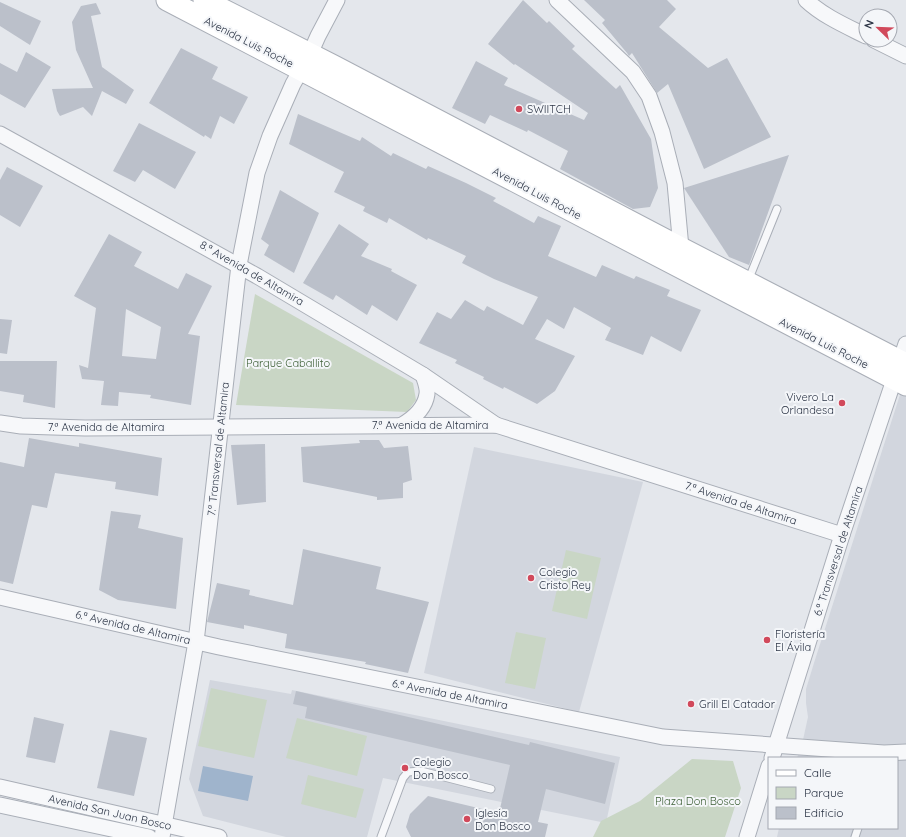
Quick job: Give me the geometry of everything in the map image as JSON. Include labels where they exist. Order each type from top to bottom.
[{"type":"main road","name":"Avenida Luis Roche","points":[[167,0],[306,62],[682,248],[903,366]]},
{"type":"main road","name":"Avenida Luis Roche","points":[[204,0],[306,62],[903,366]]},
{"type":"street","name":"7.ª Transversal de Altamira","points":[[163,830],[196,642],[240,265],[256,173],[270,136],[337,0]]},
{"type":"street","points":[[557,0],[633,72],[649,96],[662,132],[675,183],[682,248]]},
{"type":"street","points":[[806,0],[839,22],[858,32]]},
{"type":"street","points":[[890,48],[906,56]]},
{"type":"street","name":"8.ª Avenida de Altamira","points":[[0,134],[240,265],[423,375],[496,425]]},
{"type":"street","name":"6.ª Transversal de Altamira","points":[[774,752],[842,535],[903,366]]},
{"type":"street","points":[[402,425],[417,415],[425,400],[427,392],[423,375]]},
{"type":"street","name":"7.ª Avenida de Altamira","points":[[0,423],[52,428],[496,425],[842,535]]},
{"type":"street","name":"6.ª Avenida de Altamira","points":[[0,597],[196,642],[663,737],[774,752],[883,756],[906,752]]},
{"type":"street","points":[[747,837],[768,769]]},
{"type":"street","name":"Avenida San Juan Bosco","points":[[0,787],[163,830],[219,837]]},
{"type":"street","name":"Avenida San Juan Bosco","points":[[0,805],[149,837]]},
{"type":"lane","points":[[748,282],[777,209]]},
{"type":"lane","points":[[381,837],[403,778],[408,772],[421,771],[491,789]]},
{"type":"shaded area","points":[[906,376],[906,837],[777,837],[779,829],[898,829],[898,757],[797,757],[801,749],[808,717],[806,689]]},
{"type":"shaded area","name":"Colegio Cristo Rey","points":[[474,447],[643,482],[579,712],[424,673]]},
{"type":"shaded area","name":"Colegio Don Bosco","points":[[210,680],[291,694],[292,690],[620,757],[606,823],[383,778],[367,837],[286,837],[203,816],[189,779]]},
{"type":"green space","name":"Parque Caballito","points":[[255,294],[413,383],[416,400],[407,412],[236,405]]},
{"type":"green space","points":[[566,550],[601,558],[587,619],[552,611]]},
{"type":"green space","points":[[516,632],[546,638],[535,689],[505,683]]},
{"type":"green space","points":[[211,688],[267,700],[254,758],[198,746]]},
{"type":"green space","points":[[297,718],[367,736],[357,776],[286,758]]},
{"type":"green space","name":"Plaza Don Bosco","points":[[692,759],[733,761],[741,788],[725,837],[593,837],[601,821],[640,801]]},
{"type":"green space","points":[[308,775],[364,789],[356,818],[301,804]]},
{"type":"water","points":[[203,766],[253,776],[248,801],[198,791]]},
{"type":"building","points":[[523,0],[547,23],[549,21],[575,46],[572,49],[616,89],[620,85],[651,139],[658,188],[650,207],[633,209],[560,169],[568,151],[528,130],[527,132],[490,115],[485,124],[452,108],[476,61],[508,78],[504,85],[584,120],[588,113],[515,64],[514,65],[488,44]]},
{"type":"building","points":[[584,0],[667,0],[676,9],[659,27],[708,68],[727,58],[771,137],[704,169],[668,84],[657,93],[632,53],[629,56],[602,23],[605,20]]},
{"type":"building","points":[[0,2],[41,21],[30,45],[0,26]]},
{"type":"building","points":[[96,3],[101,14],[91,16],[102,67],[134,90],[126,104],[102,91],[92,116],[83,107],[60,116],[57,111],[52,89],[93,88],[76,50],[72,22],[81,6]]},
{"type":"building","points":[[181,48],[218,67],[212,79],[248,97],[234,124],[220,116],[211,139],[205,135],[204,137],[149,103]]},
{"type":"building","points":[[26,52],[51,67],[25,108],[0,94],[0,63],[17,72]]},
{"type":"building","points":[[298,114],[360,141],[362,137],[391,156],[393,153],[426,169],[428,166],[466,183],[496,198],[493,201],[534,223],[538,216],[561,226],[548,256],[596,277],[602,265],[634,279],[636,276],[670,290],[667,296],[701,310],[681,352],[651,336],[643,355],[605,340],[611,328],[574,307],[564,329],[547,319],[535,339],[575,356],[555,391],[537,404],[504,387],[503,389],[483,379],[484,377],[455,363],[457,360],[419,343],[437,312],[451,319],[465,300],[484,311],[487,306],[523,325],[538,297],[494,279],[462,263],[466,256],[428,238],[427,240],[389,218],[387,223],[363,211],[365,207],[334,192],[344,172],[289,144]]},
{"type":"building","points":[[139,123],[196,152],[175,189],[143,170],[135,182],[113,171]]},
{"type":"building","points":[[789,155],[749,265],[729,257],[684,188]]},
{"type":"building","points":[[7,167],[43,186],[20,227],[0,215],[0,180]]},
{"type":"building","points":[[280,190],[319,213],[294,273],[264,255],[269,245],[261,239]]},
{"type":"building","points":[[339,224],[369,244],[361,256],[392,269],[391,271],[417,285],[397,321],[372,305],[367,315],[336,295],[333,300],[303,283]]},
{"type":"building","points":[[109,234],[142,252],[134,266],[178,289],[186,273],[212,286],[188,334],[200,336],[191,405],[150,398],[151,395],[119,392],[118,406],[101,405],[104,381],[82,379],[79,365],[88,368],[96,308],[74,296]],"holes":[[[126,309],[161,327],[156,359],[122,356]]]},
{"type":"building","points":[[0,319],[12,320],[7,354],[0,353]]},
{"type":"building","points":[[0,361],[57,361],[55,408],[23,402],[24,395],[0,391]]},
{"type":"building","points":[[29,438],[79,447],[79,443],[162,458],[158,496],[115,489],[116,482],[55,473],[47,508],[32,505],[13,584],[0,581],[0,462],[24,467]]},
{"type":"building","points":[[359,440],[379,440],[384,448],[408,446],[412,480],[403,483],[403,498],[377,500],[377,497],[303,482],[301,447],[360,443]]},
{"type":"building","points":[[265,444],[266,502],[237,505],[231,445]]},
{"type":"building","points":[[111,511],[141,515],[138,528],[183,538],[176,609],[118,600],[99,590]]},
{"type":"building","points":[[303,549],[381,567],[376,589],[429,602],[408,673],[365,664],[366,662],[285,648],[287,634],[244,625],[244,629],[207,622],[217,583],[250,590],[249,595],[293,605]]},
{"type":"building","points":[[296,691],[529,745],[530,742],[615,763],[605,804],[546,789],[538,822],[548,824],[545,837],[411,837],[406,827],[410,814],[428,796],[499,813],[510,765],[305,718],[307,707],[293,704]]},
{"type":"building","points":[[34,717],[64,724],[55,763],[26,757]]},
{"type":"building","points":[[110,730],[147,738],[134,796],[97,788]]},
{"type":"place","name":"SWIITCH","points":[[519,109]]},
{"type":"place","name":"Vivero La Orlandesa","points":[[842,403]]},
{"type":"place","name":"Colegio Cristo Rey","points":[[531,578]]},
{"type":"place","name":"Floristería El Ávila","points":[[767,640]]},
{"type":"place","name":"Grill El Catador","points":[[691,704]]},
{"type":"place","name":"Colegio Don Bosco","points":[[405,768]]},
{"type":"place","name":"Iglesia Don Bosco","points":[[467,819]]}]
